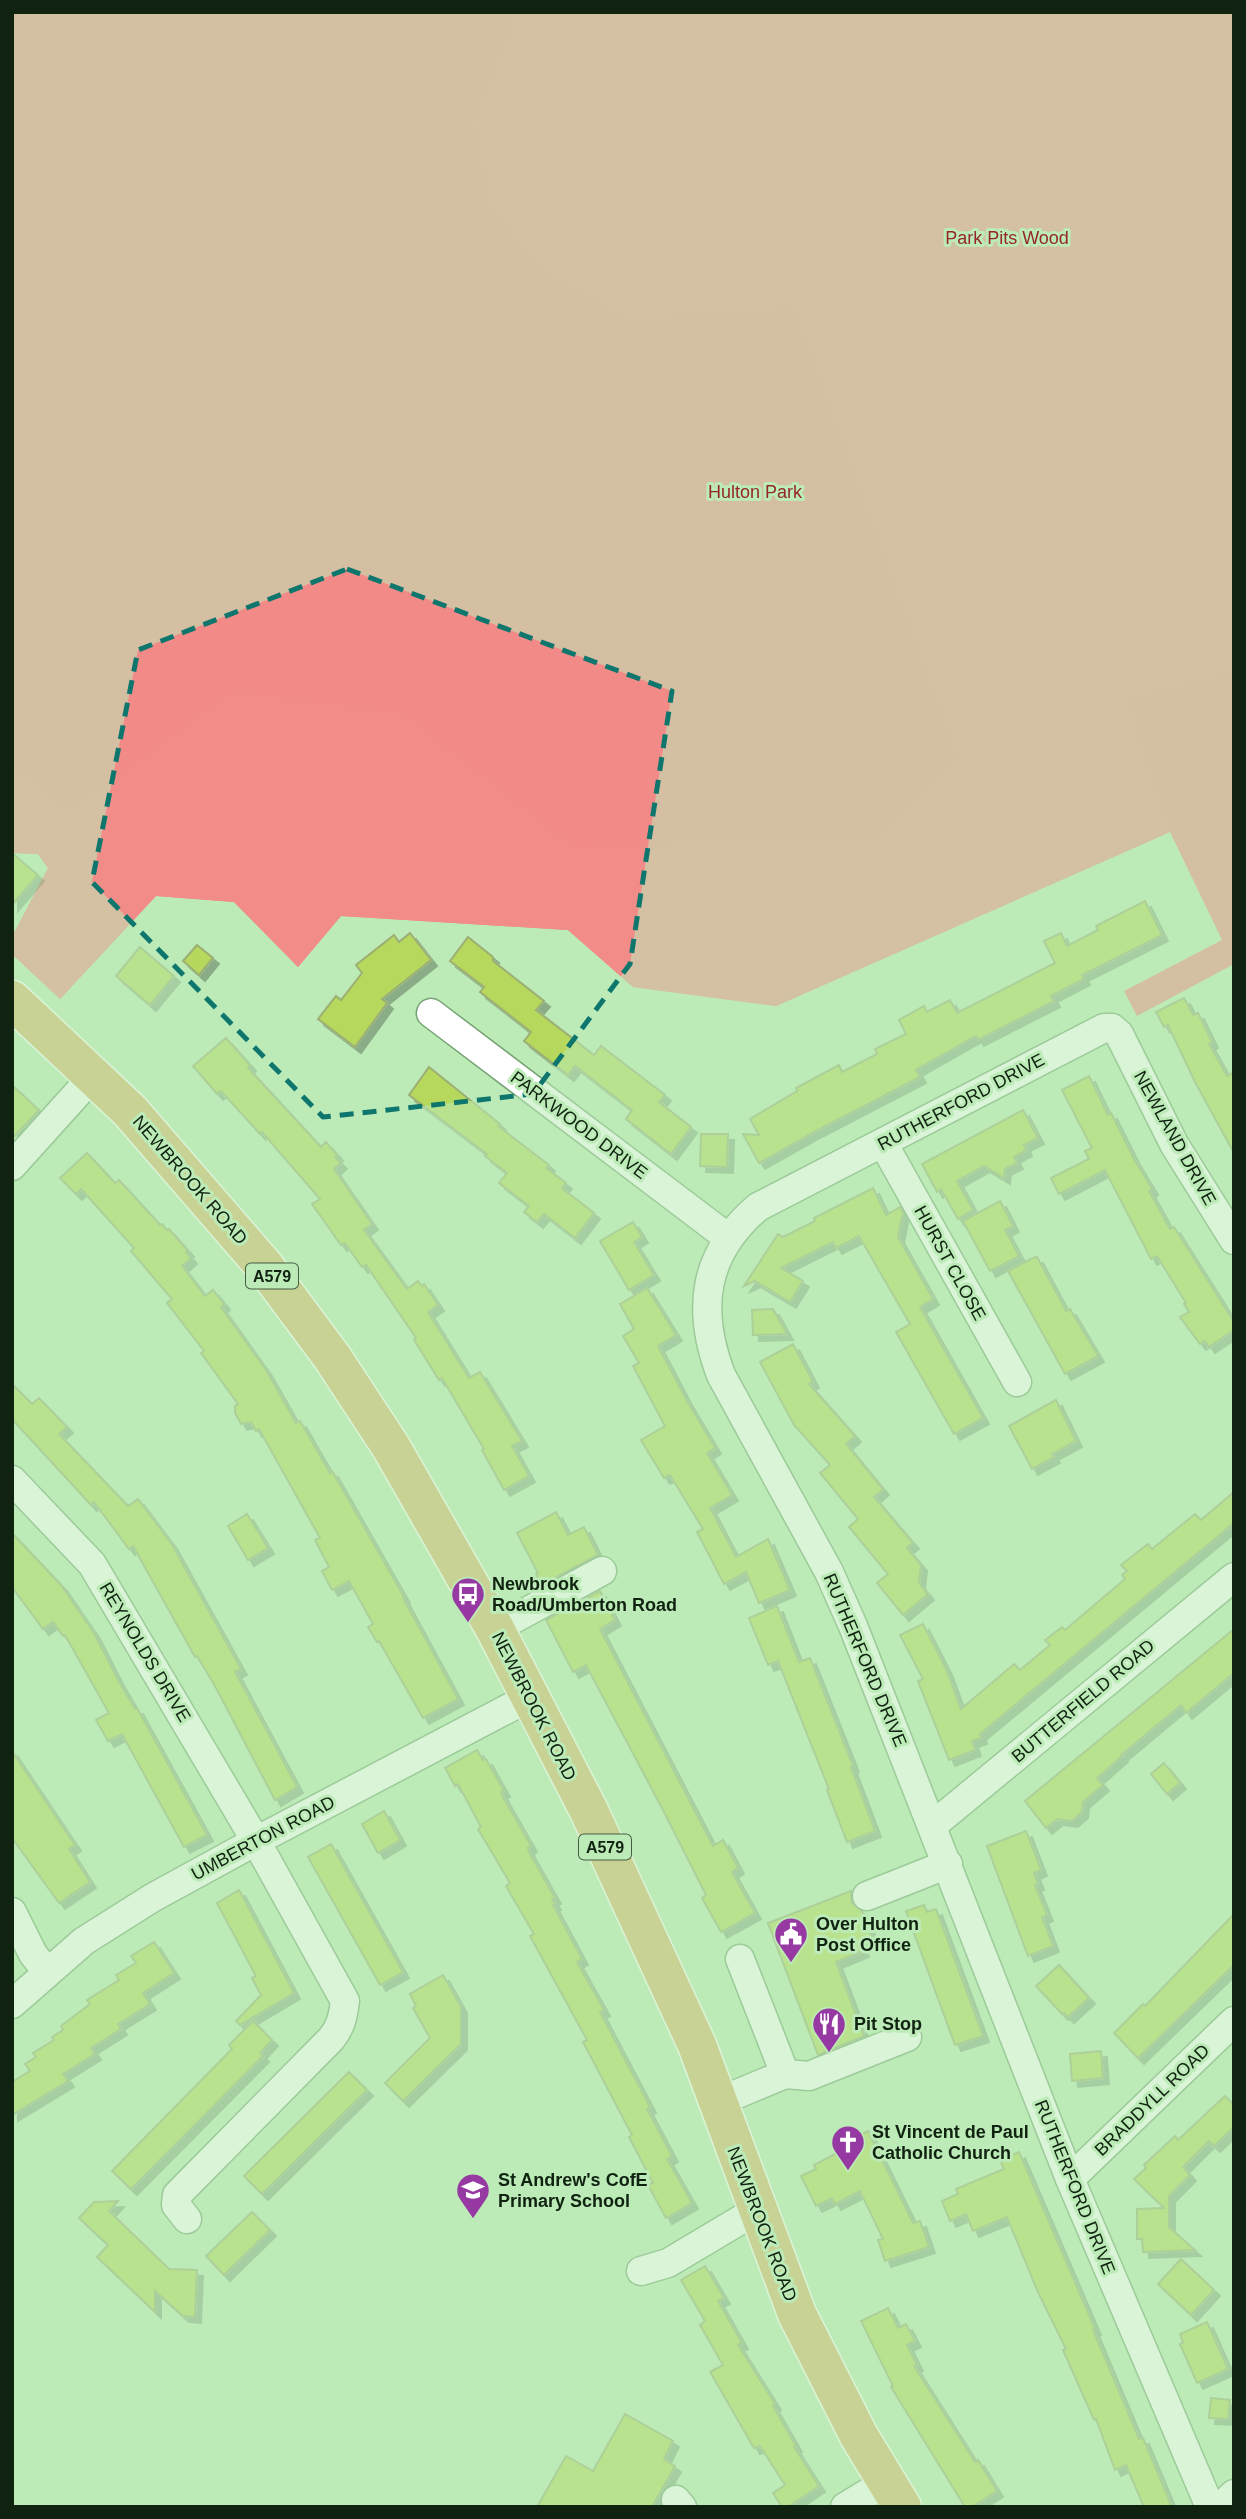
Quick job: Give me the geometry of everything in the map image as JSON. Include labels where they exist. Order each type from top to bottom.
[{"type":"highway","name":"NEWBROOK ROAD","points":[[12,1000],[130,1111],[265,1266],[325,1347],[391,1447],[495,1629],[589,1811],[697,2045],[797,2314],[859,2437],[894,2494]]},
{"type":"street","name":"PARKWOOD DRIVE","points":[[429,1015],[727,1237]]},
{"type":"street","name":"RUTHERFORD DRIVE","points":[[1119,1034],[1112,1028],[1104,1028],[758,1207],[727,1237],[714,1264],[709,1291],[708,1322],[711,1350],[721,1375],[829,1572],[853,1626],[1070,2179],[1210,2507]]},
{"type":"street","name":"NEWLAND DRIVE","points":[[1119,1034],[1174,1144],[1234,1240]]},
{"type":"street","points":[[12,1166],[94,1075]]},
{"type":"street","name":"HURST CLOSE","points":[[883,1143],[1016,1383]]},
{"type":"street","name":"REYNOLDS DRIVE","points":[[12,1480],[92,1564],[256,1841],[345,2001],[339,2029],[331,2039],[177,2195],[176,2205],[187,2219]]},
{"type":"street","points":[[495,1629],[602,1570]]},
{"type":"street","name":"BUTTERFIELD ROAD","points":[[932,1826],[1234,1577]]},
{"type":"street","name":"UMBERTON ROAD","points":[[12,2004],[84,1941],[119,1918],[256,1841],[530,1697]]},
{"type":"street","points":[[867,1896],[948,1864]]},
{"type":"street","points":[[12,1912],[33,1954],[47,1972]]},
{"type":"street","points":[[740,1959],[785,2074]]},
{"type":"street","name":"BRADDYLL ROAD","points":[[1070,2179],[1234,2021]]},
{"type":"street","points":[[718,2102],[785,2074],[809,2076],[907,2037]]},
{"type":"street","points":[[641,2271],[668,2263],[757,2210]]},
{"type":"street","points":[[845,2507],[894,2494]]},
{"type":"street","points":[[1221,2507],[1234,2494]]},
{"type":"highlighted area","points":[[347,569],[672,691],[630,964],[533,1094],[323,1117],[92,882],[138,650]]},
{"type":"green space","name":"Hulton Park","points":[[12,12],[1234,12],[1234,964],[1137,1016],[1124,991],[1222,940],[1170,832],[776,1006],[633,987],[568,930],[341,916],[298,967],[234,902],[156,896],[60,999],[12,954],[12,937],[48,868],[38,854],[12,853]]},
{"type":"green space","name":"Park Pits Wood","points":[[519,12],[1234,12],[1234,672],[1130,702],[1170,832],[776,1006],[633,987],[568,930],[341,916],[298,967],[234,902],[156,896],[60,999],[12,954],[12,937],[48,868],[38,854],[12,853],[12,763],[68,811],[233,689],[406,713],[575,845],[876,835],[956,757],[793,309],[631,321],[541,270],[489,208],[473,120],[511,24]]},
{"type":"building","points":[[12,853],[38,875],[12,905]]},
{"type":"building","points":[[1145,901],[1162,935],[1082,975],[1084,979],[1051,996],[1054,1001],[978,1040],[976,1036],[916,1070],[920,1077],[759,1163],[743,1134],[759,1135],[750,1119],[797,1091],[796,1088],[839,1065],[842,1072],[877,1054],[875,1049],[906,1034],[899,1020],[924,1006],[927,1012],[950,1000],[957,1013],[1055,963],[1044,941],[1061,933],[1067,946],[1098,930],[1096,926]]},
{"type":"building","points":[[410,933],[431,960],[382,999],[387,1003],[355,1047],[318,1019],[336,996],[341,1000],[362,973],[356,965],[394,935],[399,942]]},
{"type":"building","points":[[468,937],[493,957],[493,961],[544,1001],[536,1010],[594,1055],[601,1046],[665,1095],[659,1102],[691,1127],[671,1154],[626,1119],[632,1110],[575,1066],[568,1075],[524,1041],[531,1032],[480,992],[484,987],[450,961]]},
{"type":"building","points":[[197,945],[213,958],[199,975],[183,961]]},
{"type":"building","points":[[140,947],[174,976],[150,1005],[116,976]]},
{"type":"building","points":[[1184,998],[1193,1015],[1198,1013],[1212,1042],[1209,1044],[1227,1076],[1234,1072],[1234,1153],[1195,1082],[1168,1025],[1164,1027],[1156,1012]]},
{"type":"building","points":[[226,1038],[250,1065],[248,1068],[321,1147],[326,1142],[337,1155],[335,1157],[341,1163],[334,1169],[372,1224],[364,1230],[407,1289],[418,1281],[422,1286],[424,1284],[438,1305],[428,1312],[469,1378],[480,1372],[522,1441],[512,1446],[529,1476],[504,1490],[482,1450],[484,1449],[442,1378],[439,1380],[414,1340],[416,1338],[366,1265],[362,1267],[345,1243],[341,1245],[312,1204],[320,1199],[262,1132],[260,1134],[221,1091],[217,1094],[193,1066]]},
{"type":"building","points":[[429,1067],[549,1165],[546,1168],[566,1183],[562,1188],[594,1213],[575,1238],[544,1214],[537,1222],[524,1212],[529,1206],[499,1183],[507,1173],[485,1156],[487,1154],[409,1095]]},
{"type":"building","points":[[1089,1076],[1108,1115],[1111,1113],[1152,1189],[1149,1191],[1170,1229],[1174,1227],[1234,1322],[1234,1330],[1209,1347],[1205,1341],[1200,1344],[1180,1317],[1189,1312],[1184,1304],[1186,1303],[1157,1256],[1151,1259],[1105,1170],[1059,1194],[1051,1178],[1089,1159],[1085,1151],[1092,1148],[1062,1090]]},
{"type":"building","points":[[12,1085],[39,1110],[12,1139]]},
{"type":"building","points":[[1023,1110],[1038,1138],[1024,1145],[1026,1150],[1014,1157],[1017,1163],[1005,1169],[1004,1178],[984,1166],[957,1181],[973,1210],[958,1219],[941,1189],[937,1192],[922,1164]]},
{"type":"building","points":[[701,1134],[728,1134],[727,1167],[700,1166]]},
{"type":"building","points":[[87,1153],[115,1183],[119,1180],[188,1251],[186,1252],[191,1258],[182,1266],[205,1296],[213,1290],[224,1304],[221,1307],[266,1370],[296,1423],[300,1421],[330,1473],[332,1471],[458,1699],[423,1718],[379,1641],[377,1642],[368,1627],[373,1624],[349,1581],[332,1590],[322,1571],[329,1567],[315,1540],[320,1538],[259,1429],[256,1431],[251,1422],[241,1424],[235,1413],[235,1406],[238,1404],[201,1353],[204,1351],[167,1303],[172,1299],[131,1251],[134,1248],[81,1189],[76,1194],[60,1178]]},
{"type":"building","points":[[873,1188],[886,1215],[900,1207],[903,1212],[898,1237],[933,1299],[920,1307],[983,1418],[954,1434],[896,1332],[910,1324],[859,1236],[836,1248],[833,1242],[781,1268],[803,1281],[790,1302],[755,1281],[744,1286],[778,1234],[783,1237]]},
{"type":"building","points":[[1000,1201],[1013,1226],[1005,1230],[1019,1256],[990,1271],[963,1221]]},
{"type":"building","points":[[633,1222],[642,1237],[634,1242],[654,1275],[629,1290],[600,1241]]},
{"type":"building","points":[[1035,1257],[1066,1311],[1070,1309],[1098,1356],[1065,1374],[1008,1271]]},
{"type":"building","points":[[647,1288],[676,1335],[658,1346],[715,1448],[707,1453],[732,1495],[710,1508],[736,1557],[768,1539],[790,1590],[759,1603],[746,1572],[724,1584],[697,1532],[703,1529],[670,1475],[664,1478],[641,1440],[665,1426],[633,1366],[639,1363],[623,1336],[634,1329],[620,1304]]},
{"type":"building","points":[[773,1309],[787,1334],[753,1335],[752,1310]]},
{"type":"building","points":[[793,1344],[813,1382],[809,1384],[855,1436],[846,1444],[883,1489],[874,1497],[913,1543],[907,1548],[921,1565],[919,1583],[928,1594],[903,1615],[877,1583],[888,1574],[849,1527],[858,1519],[820,1473],[830,1465],[794,1425],[760,1362]]},
{"type":"building","points":[[12,1384],[32,1404],[39,1398],[67,1427],[59,1434],[128,1506],[138,1499],[171,1543],[241,1669],[235,1672],[297,1787],[275,1800],[215,1686],[197,1656],[195,1657],[133,1546],[129,1549],[94,1502],[91,1505],[12,1419]]},
{"type":"building","points":[[1056,1400],[1076,1441],[1032,1469],[1009,1426]]},
{"type":"building","points":[[1234,1492],[1234,1523],[980,1734],[981,1738],[972,1741],[975,1750],[949,1760],[918,1681],[923,1679],[900,1635],[923,1624],[946,1669],[961,1709],[1014,1664],[1020,1670],[1050,1645],[1045,1640],[1062,1627],[1065,1630],[1125,1579],[1122,1575],[1127,1571],[1121,1565],[1148,1544],[1152,1549],[1195,1514],[1201,1520]]},
{"type":"building","points":[[556,1512],[568,1535],[584,1527],[598,1555],[541,1585],[536,1574],[538,1573],[517,1533]]},
{"type":"building","points":[[247,1514],[268,1548],[248,1560],[228,1526]]},
{"type":"building","points":[[12,1533],[61,1585],[94,1633],[207,1835],[184,1847],[122,1734],[108,1741],[96,1720],[109,1713],[65,1635],[63,1636],[53,1622],[43,1629],[12,1587]]},
{"type":"building","points":[[600,1591],[615,1620],[600,1629],[713,1846],[723,1840],[738,1868],[732,1872],[755,1913],[721,1932],[702,1898],[706,1895],[586,1665],[573,1672],[546,1620]]},
{"type":"building","points":[[777,1606],[799,1662],[810,1658],[853,1766],[851,1767],[875,1831],[847,1842],[778,1661],[768,1665],[749,1618]]},
{"type":"building","points":[[1234,1629],[1234,1673],[1186,1713],[1181,1705],[1121,1755],[1097,1778],[1103,1785],[1083,1802],[1082,1812],[1072,1821],[1057,1819],[1046,1828],[1025,1801]]},
{"type":"building","points":[[477,1750],[483,1760],[486,1759],[504,1791],[501,1792],[503,1797],[531,1846],[528,1848],[529,1852],[555,1898],[552,1899],[555,1904],[553,1905],[582,1959],[577,1962],[604,2010],[600,2012],[650,2107],[647,2109],[672,2156],[667,2159],[692,2203],[666,2218],[648,2185],[653,2183],[629,2137],[632,2135],[583,2042],[587,2040],[530,1936],[534,1934],[506,1886],[510,1883],[478,1829],[481,1827],[458,1784],[455,1786],[445,1768]]},
{"type":"building","points":[[12,1751],[75,1845],[69,1849],[90,1882],[59,1903],[12,1838]]},
{"type":"building","points":[[1164,1763],[1180,1783],[1167,1794],[1151,1774]]},
{"type":"building","points":[[384,1811],[400,1840],[378,1853],[362,1824]]},
{"type":"building","points":[[1026,1831],[1041,1870],[1034,1873],[1038,1884],[1035,1885],[1047,1915],[1042,1917],[1053,1946],[1028,1956],[987,1846]]},
{"type":"building","points":[[331,1844],[403,1972],[380,1985],[308,1857]]},
{"type":"building","points":[[239,1890],[294,1993],[240,2025],[236,2021],[261,1995],[252,1978],[256,1976],[217,1903]]},
{"type":"building","points":[[851,1891],[852,1903],[862,1911],[873,1940],[861,1944],[863,1951],[836,1962],[864,2036],[818,2055],[768,1923]]},
{"type":"building","points":[[924,1905],[927,1912],[936,1909],[983,2036],[955,2045],[906,1911]]},
{"type":"building","points":[[1234,1914],[1234,1965],[1138,2058],[1114,2033],[1143,2004],[1145,2006]]},
{"type":"building","points":[[154,1942],[174,1973],[143,1993],[150,2004],[118,2024],[121,2029],[91,2048],[95,2054],[63,2074],[68,2081],[12,2115],[12,2082],[30,2071],[25,2064],[36,2057],[33,2053],[54,2040],[52,2037],[63,2030],[61,2026],[90,2004],[87,2000],[119,1980],[116,1975],[136,1963],[131,1956]]},
{"type":"building","points":[[1059,1965],[1089,1998],[1068,2017],[1036,1986]]},
{"type":"building","points":[[443,1975],[461,2007],[461,2044],[403,2101],[385,2083],[430,2038],[413,2008],[416,2006],[410,1994]]},
{"type":"building","points":[[253,2021],[272,2040],[260,2053],[263,2056],[131,2189],[112,2171],[232,2049],[229,2045]]},
{"type":"building","points":[[1101,2051],[1103,2078],[1072,2081],[1070,2054]]},
{"type":"building","points":[[349,2072],[367,2090],[262,2194],[244,2176]]},
{"type":"building","points":[[1225,2096],[1234,2105],[1234,2127],[1214,2146],[1209,2141],[1183,2167],[1190,2175],[1169,2196],[1169,2227],[1195,2250],[1143,2252],[1142,2239],[1137,2239],[1137,2209],[1164,2208],[1134,2179],[1146,2168],[1144,2165],[1175,2136],[1178,2140]]},
{"type":"building","name":"St Vincent de Paul Catholic Church","points":[[868,2131],[913,2223],[920,2221],[929,2247],[885,2261],[878,2240],[883,2239],[860,2191],[835,2204],[832,2198],[816,2206],[801,2176],[816,2169],[814,2165],[849,2147],[846,2142]]},
{"type":"building","points":[[1019,2152],[1139,2439],[1143,2438],[1172,2507],[1144,2507],[1126,2465],[1115,2470],[1096,2419],[1094,2420],[1063,2350],[1066,2349],[1037,2290],[1007,2217],[973,2231],[966,2214],[950,2221],[942,2201],[958,2194],[956,2189],[1004,2169],[1000,2160]]},
{"type":"building","points":[[118,2201],[109,2211],[169,2269],[197,2270],[195,2317],[183,2316],[155,2291],[155,2312],[97,2257],[108,2245],[79,2218],[94,2202]]},
{"type":"building","points":[[252,2212],[270,2230],[224,2275],[206,2256]]},
{"type":"building","points":[[1181,2259],[1214,2290],[1191,2315],[1158,2284]]},
{"type":"building","points":[[705,2266],[724,2298],[718,2301],[742,2343],[738,2345],[775,2404],[773,2406],[796,2446],[794,2447],[819,2486],[788,2507],[782,2507],[773,2493],[785,2485],[760,2446],[754,2448],[710,2372],[723,2365],[700,2325],[705,2321],[681,2280]]},
{"type":"building","points":[[888,2308],[898,2328],[906,2324],[915,2341],[907,2345],[917,2365],[914,2366],[975,2462],[978,2460],[997,2491],[972,2507],[965,2507],[891,2387],[893,2386],[861,2321]]},
{"type":"building","points":[[1207,2322],[1228,2369],[1197,2383],[1180,2344],[1183,2342],[1180,2334]]},
{"type":"building","points":[[1211,2398],[1230,2400],[1228,2419],[1209,2418]]},
{"type":"building","points":[[625,2414],[673,2441],[664,2459],[675,2466],[652,2507],[537,2507],[566,2456],[593,2471]]},
{"type":"place","name":"Newbrook Road/Umberton Road","points":[[468,1624]]},
{"type":"place","name":"Over Hulton Post Office","points":[[791,1964]]},
{"type":"place","name":"Pit Stop","points":[[829,2054]]},
{"type":"place","name":"St Vincent de Paul Catholic Church","points":[[848,2172]]},
{"type":"place","name":"St Andrew's CofE Primary School","points":[[473,2220]]}]
